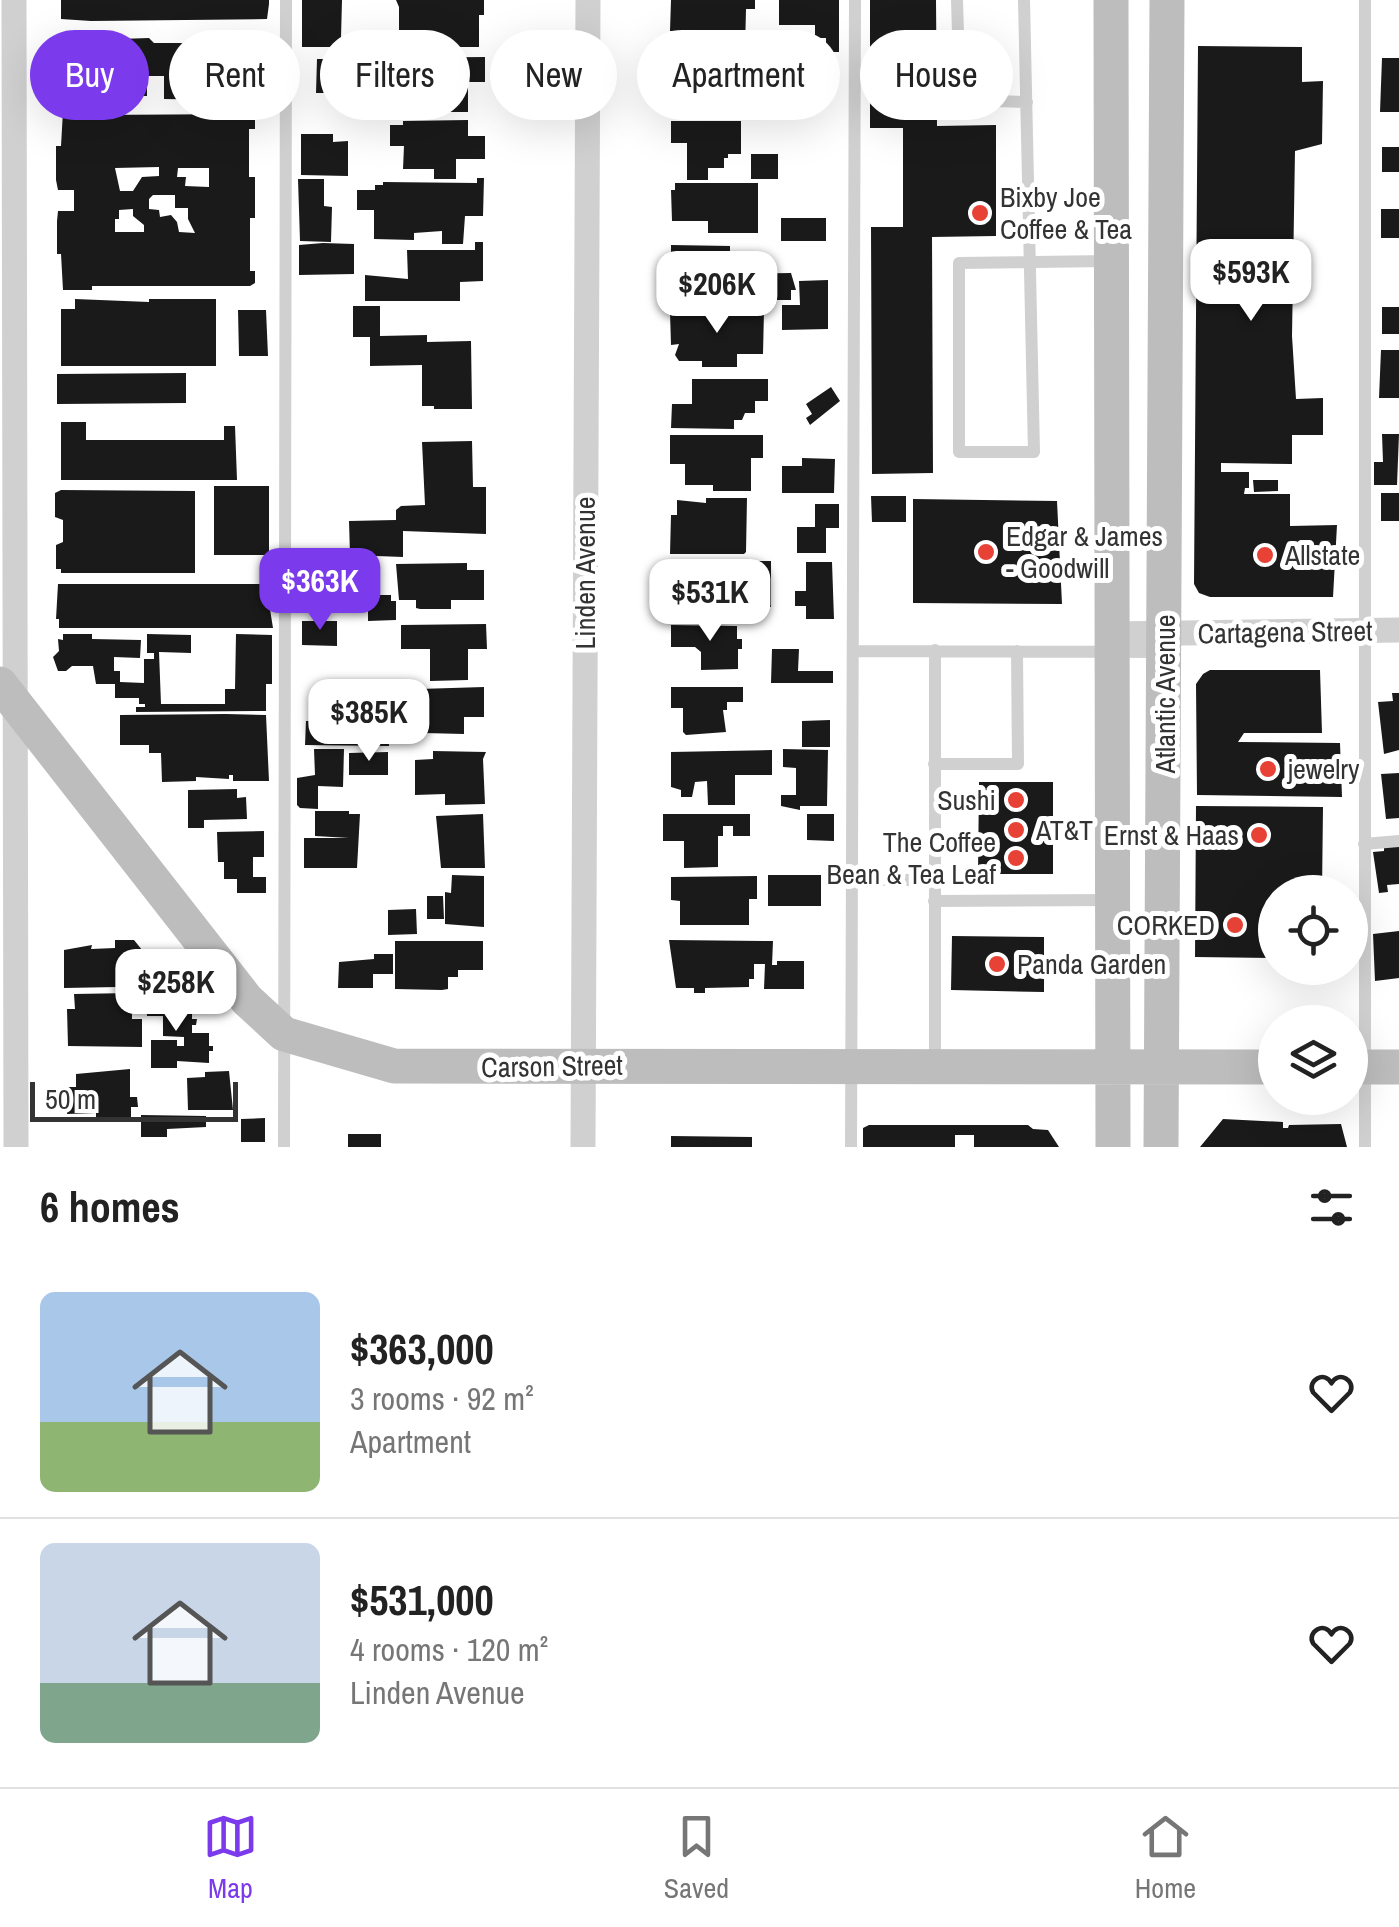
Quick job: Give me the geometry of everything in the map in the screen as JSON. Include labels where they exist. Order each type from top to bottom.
[{"type":"main road","name":"Atlantic Avenue","points":[[1110,0],[1113,1147]]},
{"type":"main road","name":"Atlantic Avenue","points":[[1161,1147],[1167,0]]},
{"type":"main road","name":"Carson Street","points":[[7,693],[247,1000],[284,1034],[394,1066],[1258,1067]]},
{"type":"street","points":[[14,0],[7,693],[16,1147]]},
{"type":"street","name":"Linden Avenue","points":[[582,1147],[588,0]]},
{"type":"street","name":"Cartagena Street","points":[[1112,643],[1399,630]]},
{"type":"lane","points":[[284,1147],[286,0]]},
{"type":"lane","points":[[851,1147],[855,0]]},
{"type":"lane","points":[[956,0],[960,100],[1026,102]]},
{"type":"lane","points":[[1024,0],[1028,263],[1034,452],[959,452],[959,263],[1028,263],[1110,262]]},
{"type":"lane","points":[[1364,0],[1364,844],[1371,1067],[1365,1147]]},
{"type":"lane","points":[[852,651],[1017,651],[1112,643]]},
{"type":"lane","points":[[935,650],[935,1067]]},
{"type":"lane","points":[[934,764],[1018,764],[1017,651]]},
{"type":"lane","points":[[1364,844],[1399,841]]},
{"type":"lane","points":[[851,880],[934,880]]},
{"type":"lane","points":[[934,900],[1112,900]]},
{"type":"building","points":[[61,0],[269,0],[269,4],[267,19],[91,21],[61,19]]},
{"type":"building","points":[[302,0],[342,0],[341,30],[320,30],[320,47],[302,47]]},
{"type":"building","points":[[396,0],[484,0],[484,15],[479,15],[479,47],[470,47],[470,30],[399,30]]},
{"type":"building","points":[[671,0],[755,0],[755,9],[746,9],[745,30],[670,30]]},
{"type":"building","points":[[779,0],[839,0],[839,30],[779,25]]},
{"type":"building","points":[[870,0],[936,0],[936,30],[870,30]]},
{"type":"building","points":[[149,38],[154,43],[169,43],[169,99],[164,99],[164,76],[149,76]]},
{"type":"building","points":[[1198,46],[1302,47],[1302,82],[1323,81],[1322,144],[1295,151],[1292,336],[1296,399],[1323,398],[1323,435],[1292,435],[1292,464],[1221,463],[1221,472],[1249,472],[1249,488],[1245,488],[1244,494],[1290,494],[1290,526],[1337,525],[1333,597],[1210,597],[1199,593],[1194,584]]},
{"type":"building","points":[[470,57],[485,57],[485,82],[470,82]]},
{"type":"building","points":[[1382,58],[1399,58],[1399,112],[1380,112]]},
{"type":"building","points":[[317,59],[320,59],[320,93],[316,93]]},
{"type":"building","points":[[149,115],[169,115],[169,120],[255,120],[255,129],[249,129],[249,177],[255,177],[250,271],[255,271],[255,283],[63,290],[61,254],[57,254],[58,211],[74,211],[74,190],[58,190],[56,146],[61,146],[62,120],[149,120]],"holes":[[[159,167],[159,176],[142,177],[133,191],[120,191],[115,168]],[[178,168],[209,168],[209,187],[185,186],[186,177],[177,177]],[[153,195],[175,195],[175,208],[188,208],[195,233],[179,232],[171,215],[160,217],[159,210],[149,209]],[[133,209],[133,216],[144,225],[144,232],[115,232],[119,210]]]},
{"type":"building","points":[[468,120],[468,136],[485,136],[485,159],[456,159],[456,179],[434,179],[434,169],[403,169],[404,146],[390,146],[390,125],[403,125],[403,121]]},
{"type":"building","points":[[870,120],[937,120],[937,126],[996,125],[996,236],[932,237],[933,473],[872,474],[871,227],[903,227],[903,128],[870,128]]},
{"type":"building","points":[[671,121],[741,121],[741,154],[728,154],[724,168],[708,168],[708,180],[687,180],[687,143],[671,143]]},
{"type":"building","points":[[301,134],[333,134],[333,142],[348,141],[348,176],[301,175]]},
{"type":"building","points":[[1382,147],[1399,147],[1399,172],[1382,172]]},
{"type":"building","points":[[751,154],[778,154],[778,179],[751,179]]},
{"type":"building","points":[[477,178],[484,178],[483,216],[465,216],[463,244],[442,244],[442,231],[414,233],[414,240],[374,239],[374,210],[357,210],[357,190],[375,190],[375,185],[383,182],[477,183]]},
{"type":"building","points":[[298,179],[324,179],[324,206],[332,207],[331,242],[300,241]]},
{"type":"building","points":[[675,183],[758,183],[758,233],[708,233],[708,221],[672,221],[671,190],[675,190]]},
{"type":"building","points":[[1381,209],[1399,209],[1399,238],[1381,238]]},
{"type":"building","points":[[781,218],[826,218],[826,241],[781,241]]},
{"type":"building","points":[[475,242],[483,242],[483,281],[460,282],[460,301],[365,301],[365,275],[408,279],[407,250],[475,250]]},
{"type":"building","points":[[354,244],[354,274],[299,275],[299,245]]},
{"type":"building","points":[[671,245],[730,246],[730,257],[736,257],[736,274],[791,273],[796,290],[791,290],[791,300],[718,300],[718,294],[692,294],[692,283],[671,283]]},
{"type":"building","points":[[828,280],[828,329],[782,330],[782,305],[800,305],[799,281]]},
{"type":"building","points":[[75,299],[216,299],[216,366],[61,366],[61,309],[75,309]]},
{"type":"building","points":[[353,306],[380,306],[380,336],[427,335],[427,342],[471,341],[472,409],[422,406],[422,365],[370,366],[370,337],[353,337]]},
{"type":"building","points":[[1382,307],[1399,307],[1399,334],[1382,334]]},
{"type":"building","points":[[238,310],[266,310],[268,356],[239,356]]},
{"type":"building","points":[[764,310],[763,354],[737,354],[737,367],[702,367],[702,361],[679,361],[675,355],[679,344],[671,345],[670,312]]},
{"type":"building","points":[[1381,350],[1399,350],[1399,398],[1379,398]]},
{"type":"building","points":[[186,373],[186,403],[57,404],[57,374]]},
{"type":"building","points":[[692,379],[768,379],[768,401],[755,401],[755,413],[745,413],[742,420],[734,420],[734,429],[671,428],[672,404],[692,404]]},
{"type":"building","points":[[831,387],[840,401],[810,425],[806,418],[812,414],[806,404]]},
{"type":"building","points":[[61,422],[86,422],[86,440],[224,440],[224,426],[235,426],[237,480],[61,480]]},
{"type":"building","points":[[1382,434],[1399,434],[1397,485],[1374,485],[1374,462],[1383,462]]},
{"type":"building","points":[[670,435],[763,435],[763,458],[751,458],[751,491],[713,491],[713,485],[685,485],[685,464],[670,464]]},
{"type":"building","points":[[472,441],[473,487],[486,487],[486,534],[403,531],[403,557],[350,555],[349,521],[396,520],[396,510],[401,506],[425,505],[422,442]]},
{"type":"building","points":[[802,458],[835,459],[834,493],[782,493],[782,466],[802,466]]},
{"type":"building","points":[[1253,480],[1278,480],[1278,491],[1254,492]]},
{"type":"building","points":[[214,486],[269,486],[269,555],[214,555]]},
{"type":"building","points":[[195,491],[195,573],[61,573],[61,569],[56,569],[56,545],[63,542],[63,520],[55,517],[55,493]]},
{"type":"building","points":[[1381,493],[1399,493],[1399,521],[1381,521]]},
{"type":"building","points":[[871,496],[906,496],[906,522],[872,522]]},
{"type":"building","points":[[706,498],[747,498],[744,554],[670,554],[671,515],[677,515],[677,500],[706,503]]},
{"type":"building","name":"Edgar & James - Goodwill","points":[[913,499],[1057,501],[1062,604],[913,603]]},
{"type":"building","points":[[815,504],[839,504],[839,528],[826,528],[826,553],[797,553],[797,527],[815,527]]},
{"type":"building","points":[[771,561],[771,607],[719,604],[705,606],[705,610],[691,609],[691,621],[670,621],[671,562]]},
{"type":"building","points":[[806,562],[832,562],[834,619],[806,619],[806,606],[795,606],[795,591],[806,591]]},
{"type":"building","points":[[467,563],[467,570],[484,570],[484,600],[451,600],[451,609],[420,609],[416,608],[416,600],[399,600],[396,564]]},
{"type":"building","points":[[58,584],[264,584],[264,603],[269,603],[273,628],[59,628]]},
{"type":"building","points":[[368,595],[391,595],[391,601],[396,601],[396,620],[368,621]]},
{"type":"building","points":[[302,621],[337,621],[337,646],[302,645]]},
{"type":"building","points":[[486,624],[487,649],[468,649],[468,680],[430,681],[430,649],[401,649],[401,625]]},
{"type":"building","points":[[671,625],[737,626],[737,639],[742,639],[738,669],[701,670],[701,652],[695,647],[671,647]]},
{"type":"building","points":[[63,634],[141,640],[140,658],[114,657],[114,671],[120,671],[120,682],[144,683],[144,659],[154,659],[154,653],[147,653],[147,634],[191,635],[191,653],[159,652],[161,704],[225,704],[225,689],[235,689],[236,634],[272,635],[272,684],[266,684],[266,711],[136,712],[136,707],[145,704],[139,704],[139,698],[115,698],[115,684],[96,684],[93,666],[58,671],[53,657],[59,651],[58,639],[63,640]]},
{"type":"building","points":[[772,649],[799,649],[798,671],[833,671],[833,683],[771,683]]},
{"type":"building","points":[[1210,670],[1320,670],[1322,733],[1244,733],[1238,742],[1340,743],[1342,797],[1197,795],[1196,684]]},
{"type":"building","points":[[484,687],[484,717],[464,717],[464,734],[424,733],[417,731],[417,717],[392,718],[388,722],[389,746],[305,745],[306,721],[383,719],[389,711],[415,711],[415,693],[419,689]]},
{"type":"building","points":[[671,687],[743,687],[743,702],[727,702],[727,710],[723,710],[726,732],[686,735],[683,708],[671,708]]},
{"type":"building","points":[[1392,693],[1399,693],[1399,750],[1384,754],[1378,702],[1393,701]]},
{"type":"building","points":[[120,715],[266,715],[269,781],[233,781],[233,775],[229,775],[229,779],[196,777],[196,781],[162,782],[161,753],[149,753],[149,745],[120,745]]},
{"type":"building","points":[[830,720],[830,747],[802,747],[802,721]]},
{"type":"building","points":[[314,749],[344,749],[343,787],[318,786],[318,809],[300,808],[297,778],[315,775]]},
{"type":"building","points":[[783,749],[828,750],[827,806],[800,806],[800,810],[781,806],[781,795],[796,795],[796,768],[783,767]]},
{"type":"building","points":[[772,750],[772,775],[735,775],[735,805],[708,805],[707,781],[695,782],[692,797],[681,797],[681,790],[671,787],[671,752]]},
{"type":"building","points":[[433,751],[486,752],[485,804],[445,805],[445,794],[415,795],[415,760],[433,759]]},
{"type":"building","points":[[388,752],[388,775],[349,775],[349,753]]},
{"type":"building","points":[[1399,773],[1399,818],[1386,819],[1381,774]]},
{"type":"building","points":[[979,782],[1053,782],[1053,874],[978,874]]},
{"type":"building","points":[[237,789],[237,798],[246,797],[247,819],[204,820],[204,828],[188,828],[188,790]]},
{"type":"building","points":[[1196,806],[1323,807],[1322,875],[1258,875],[1258,958],[1195,957]]},
{"type":"building","points":[[315,811],[360,814],[357,868],[304,868],[304,838],[349,838],[315,836]]},
{"type":"building","points":[[483,814],[485,868],[441,868],[436,816]]},
{"type":"building","points":[[663,814],[750,814],[750,836],[733,836],[733,826],[723,826],[723,836],[718,836],[718,867],[684,868],[684,841],[663,841]]},
{"type":"building","points":[[807,814],[834,814],[834,841],[807,840]]},
{"type":"building","points":[[264,831],[264,857],[253,857],[253,877],[266,877],[266,893],[237,893],[237,879],[224,879],[224,862],[218,862],[217,832]]},
{"type":"building","points":[[1399,846],[1399,884],[1387,885],[1388,892],[1379,893],[1373,852]]},
{"type":"building","points":[[452,875],[484,876],[484,927],[445,924],[445,892],[451,893]]},
{"type":"building","points":[[768,875],[821,875],[821,906],[768,906]]},
{"type":"building","points":[[757,876],[757,899],[749,899],[749,925],[680,925],[680,901],[671,900],[671,877]]},
{"type":"building","points":[[427,896],[443,896],[444,919],[427,919]]},
{"type":"building","points":[[416,909],[417,934],[388,935],[388,910]]},
{"type":"building","points":[[1399,931],[1399,978],[1375,981],[1373,934]]},
{"type":"building","name":"Panda Garden","points":[[952,936],[1044,937],[1044,992],[951,990]]},
{"type":"building","points":[[115,940],[134,940],[171,986],[64,988],[64,950],[92,945],[91,949],[115,948]]},
{"type":"building","points":[[669,940],[773,941],[772,965],[777,965],[777,961],[804,961],[804,989],[764,989],[765,964],[754,964],[754,979],[749,979],[749,987],[705,988],[705,993],[694,993],[694,988],[676,988]]},
{"type":"building","points":[[395,941],[483,941],[483,970],[458,970],[458,977],[448,977],[448,989],[395,989]]},
{"type":"building","points":[[374,954],[393,954],[393,974],[373,974],[373,988],[338,988],[339,962],[374,959]]},
{"type":"building","points":[[132,993],[132,1019],[142,1019],[142,1047],[68,1046],[67,1009],[75,1009],[74,994]]},
{"type":"building","points":[[147,993],[177,993],[180,1005],[176,1013],[192,1013],[192,1019],[197,1019],[192,1033],[209,1033],[213,1051],[209,1051],[209,1063],[177,1061],[177,1068],[151,1068],[151,1040],[177,1040],[177,1046],[184,1046],[184,1037],[163,1036],[163,1016],[147,1016],[147,1004],[143,1004]]},
{"type":"building","points":[[130,1069],[130,1097],[137,1097],[138,1107],[131,1107],[131,1120],[96,1120],[96,1113],[67,1114],[67,1087],[76,1087],[76,1074]]},
{"type":"building","points":[[229,1071],[233,1110],[188,1110],[187,1078]]},
{"type":"building","points":[[141,1115],[206,1116],[206,1127],[167,1129],[167,1137],[141,1137]]},
{"type":"building","points":[[265,1118],[265,1142],[241,1142],[241,1119]]},
{"type":"building","points":[[1223,1119],[1283,1122],[1283,1128],[1341,1124],[1347,1147],[1200,1147]]},
{"type":"building","points":[[1028,1125],[1048,1130],[1059,1147],[974,1147],[974,1135],[955,1135],[955,1147],[863,1147],[863,1128]]},
{"type":"building","points":[[348,1134],[381,1134],[381,1147],[348,1147]]},
{"type":"building","points":[[671,1136],[752,1137],[752,1147],[671,1147]]},
{"type":"place","name":"Bixby Joe Coffee & Tea","points":[[980,213]]},
{"type":"place","name":"Edgar & James - Goodwill","points":[[986,552]]},
{"type":"place","name":"Allstate","points":[[1265,555]]},
{"type":"place","name":"jewelry","points":[[1268,769]]},
{"type":"place","name":"Sushi","points":[[1016,800]]},
{"type":"place","name":"AT&T","points":[[1016,830]]},
{"type":"place","name":"Ernst & Haas","points":[[1259,835]]},
{"type":"place","name":"The Coffee Bean & Tea Leaf","points":[[1016,858]]},
{"type":"place","name":"CORKED","points":[[1235,925]]},
{"type":"place","name":"Panda Garden","points":[[997,964]]}]
